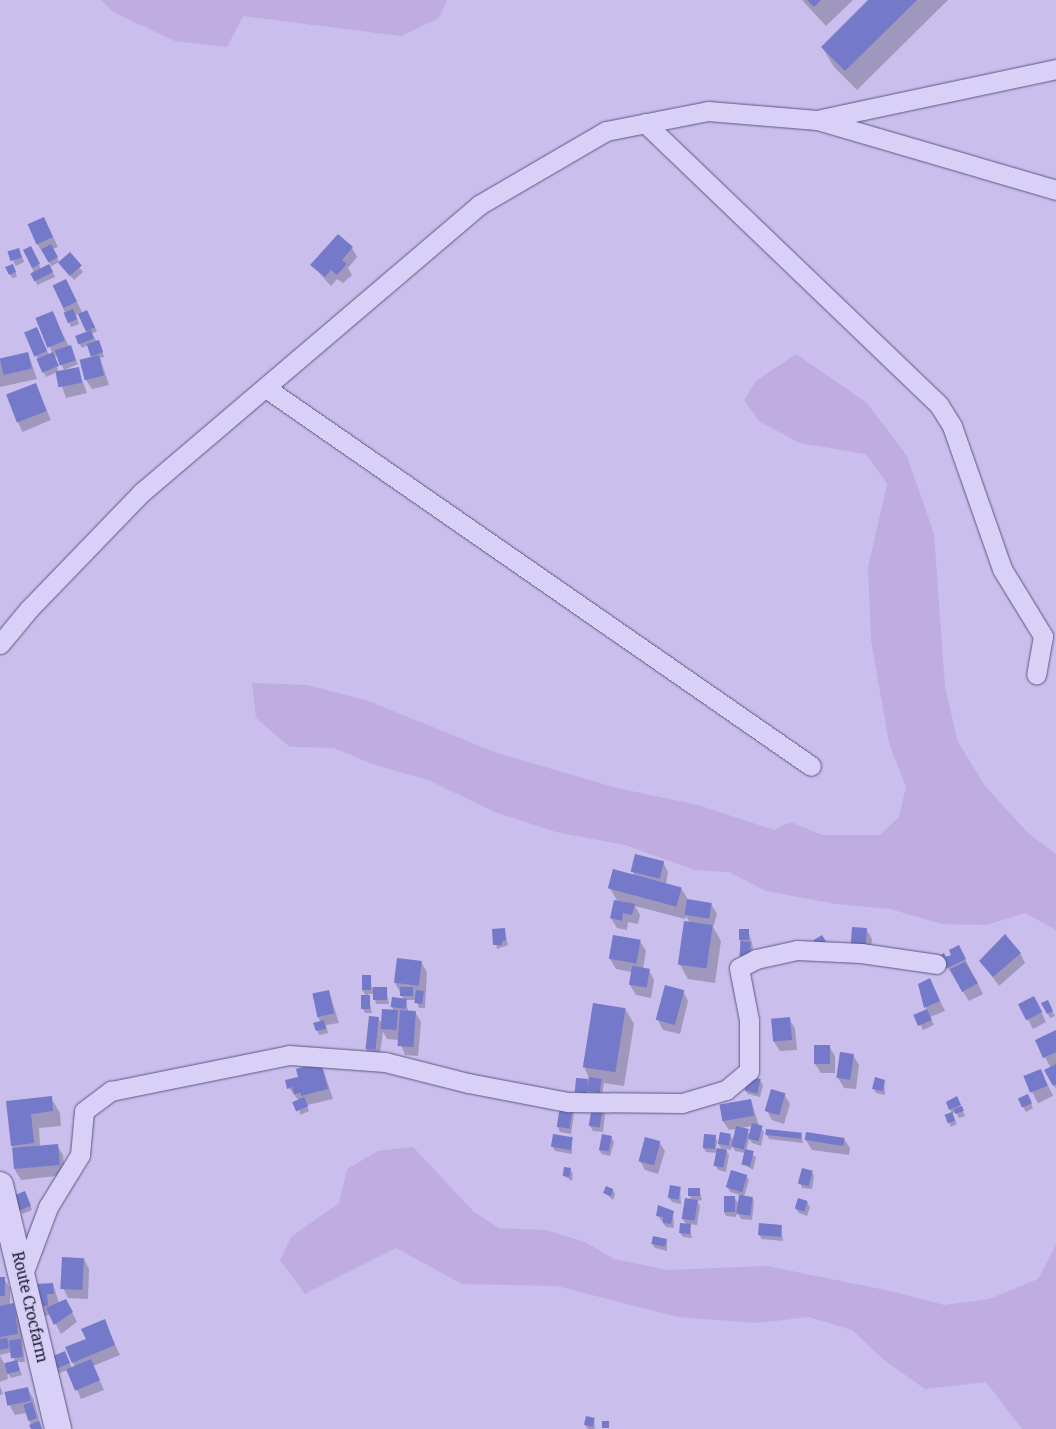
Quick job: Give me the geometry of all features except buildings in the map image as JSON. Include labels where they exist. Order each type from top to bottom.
[{"type":"street","points":[[817,120],[1056,69]]},
{"type":"street","points":[[0,644],[29,609],[142,492],[479,205],[606,131],[708,111],[817,120],[1056,190]]},
{"type":"street","points":[[645,123],[939,404],[952,426],[1002,569],[1043,636],[1036,674]]},
{"type":"street","points":[[266,388],[811,766]]},
{"type":"street","points":[[23,1274],[48,1207],[80,1155],[84,1111],[111,1091],[289,1055],[385,1062],[468,1083],[568,1102],[682,1103],[726,1090],[748,1071],[749,1020],[739,968],[756,960],[797,950],[861,953],[936,964]]},
{"type":"street","name":"Route Crocfarm","points":[[0,1185],[23,1274],[58,1429]]},
{"type":"shaded area","points":[[101,0],[447,0],[439,18],[401,36],[243,16],[227,47],[175,41],[113,12]]},
{"type":"shaded area","points":[[796,354],[867,403],[907,456],[934,534],[945,687],[958,742],[985,786],[1028,833],[1056,854],[1056,930],[1025,913],[986,925],[942,924],[890,909],[836,904],[766,891],[729,872],[695,870],[625,845],[556,832],[495,812],[428,780],[375,765],[334,748],[290,747],[256,718],[252,683],[307,685],[366,700],[497,753],[617,788],[698,805],[774,830],[791,822],[822,835],[880,835],[899,817],[906,787],[889,743],[871,640],[868,568],[887,484],[866,454],[800,443],[760,422],[744,400],[756,381]]},
{"type":"shaded area","points":[[413,1147],[474,1212],[499,1228],[546,1230],[585,1242],[614,1259],[668,1270],[767,1266],[895,1292],[944,1305],[989,1299],[1038,1279],[1056,1245],[1056,1429],[1022,1429],[986,1382],[925,1389],[884,1360],[852,1330],[809,1317],[757,1323],[678,1317],[557,1286],[462,1284],[396,1248],[305,1294],[280,1260],[291,1237],[339,1203],[347,1169],[378,1151]]}]
